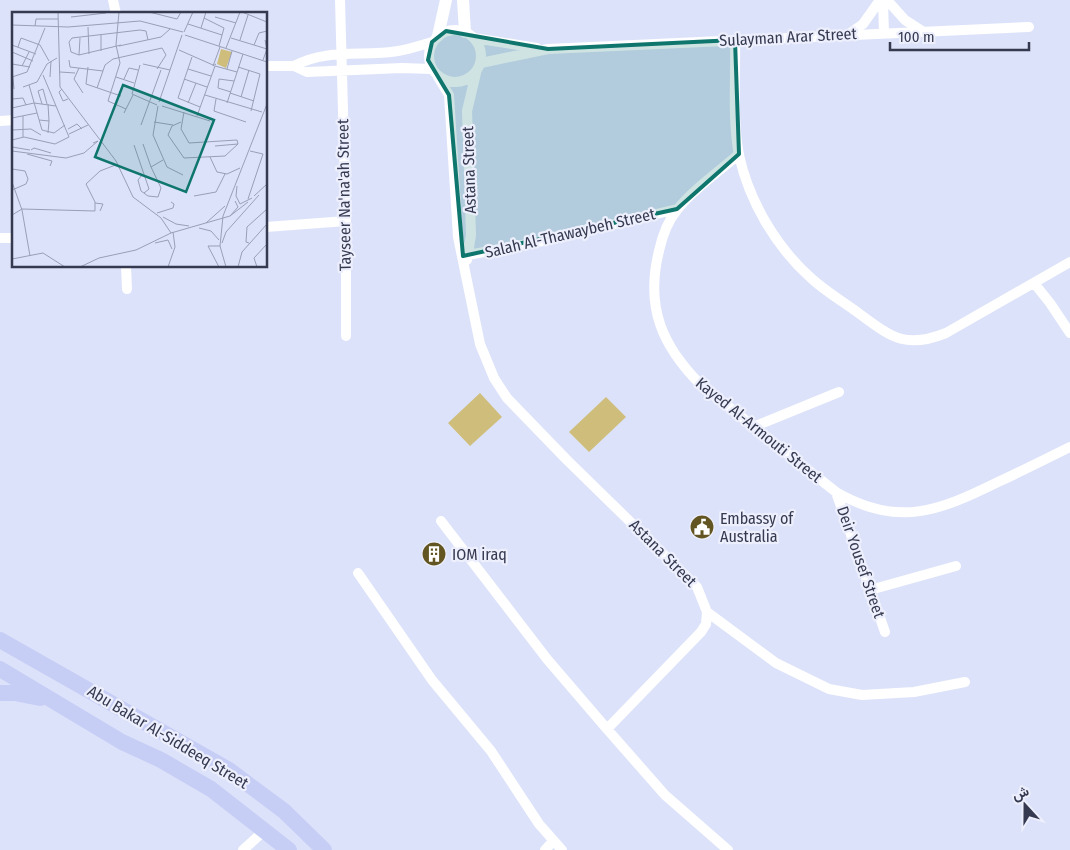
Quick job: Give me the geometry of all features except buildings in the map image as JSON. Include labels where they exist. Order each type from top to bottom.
[{"type":"main road","name":"Abu Bakar Al-Siddeeq Street","points":[[0,640],[229,770],[284,811],[324,850]]},
{"type":"main road","name":"Abu Bakar Al-Siddeeq Street","points":[[0,669],[122,742],[161,760],[211,788],[289,850]]},
{"type":"main road","points":[[0,693],[29,695],[55,702]]},
{"type":"street","name":"Tayseer Na'na'ah Street","points":[[340,0],[346,221],[346,336]]},
{"type":"street","points":[[435,73],[428,60],[446,0]]},
{"type":"street","points":[[268,66],[294,66],[307,72],[402,68],[435,73],[448,82],[458,83],[468,80],[478,68],[482,54],[470,34],[463,0]]},
{"type":"street","points":[[883,0],[905,20],[922,31]]},
{"type":"street","points":[[883,0],[884,32]]},
{"type":"street","points":[[848,35],[864,24],[883,0]]},
{"type":"street","name":"Sulayman Arar Street","points":[[478,68],[548,49],[884,32],[1029,27]]},
{"type":"street","points":[[294,66],[306,59],[341,53],[398,51],[435,39],[446,31],[470,34]]},
{"type":"street","name":"Sulayman Arar Street","points":[[470,34],[548,49]]},
{"type":"street","points":[[735,40],[739,154],[747,182],[769,228],[797,265],[812,279],[891,337],[917,342],[946,333],[1070,262]]},
{"type":"street","name":"Astana Street","points":[[465,256],[471,235],[467,111],[478,68]]},
{"type":"street","name":"Astana Street","points":[[435,73],[449,95],[458,237],[465,256],[480,344],[499,388],[567,460],[697,587],[707,612]]},
{"type":"street","name":"Kayed Al-Armouti Street","points":[[739,154],[677,209],[664,232],[653,277],[653,294],[658,321],[672,351],[701,385],[836,492],[853,502],[878,509],[909,513],[933,510],[964,499],[1070,447]]},
{"type":"street","name":"Salah Al-Thawaybeh Street","points":[[465,256],[553,239],[677,209]]},
{"type":"street","points":[[268,227],[346,221]]},
{"type":"street","points":[[126,268],[127,289]]},
{"type":"street","points":[[1034,283],[1050,303],[1070,334]]},
{"type":"street","points":[[753,427],[839,392]]},
{"type":"street","name":"Deir Yousef Street","points":[[836,492],[885,632]]},
{"type":"street","points":[[441,521],[547,659],[607,729],[665,795],[728,850]]},
{"type":"street","points":[[870,590],[956,566]]},
{"type":"street","points":[[358,574],[432,680],[491,751],[526,806],[562,850]]},
{"type":"street","points":[[707,612],[776,663],[829,689],[862,695],[914,692],[965,682]]},
{"type":"street","points":[[607,729],[701,632],[706,624],[707,612]]},
{"type":"street","points":[[243,850],[265,830]]},
{"type":"street","points":[[545,850],[553,841]]},
{"type":"highlighted area","points":[[446,31],[548,49],[735,40],[739,154],[677,209],[463,256],[449,95],[428,60],[432,42]]},
{"type":"shaded area","points":[[480,393],[502,417],[470,446],[448,423]]},
{"type":"shaded area","points":[[606,397],[626,417],[589,452],[569,432]]},
{"type":"place","name":"Embassy of Australia","points":[[702,527]]},
{"type":"place","name":"IOM iraq","points":[[434,554]]}]
